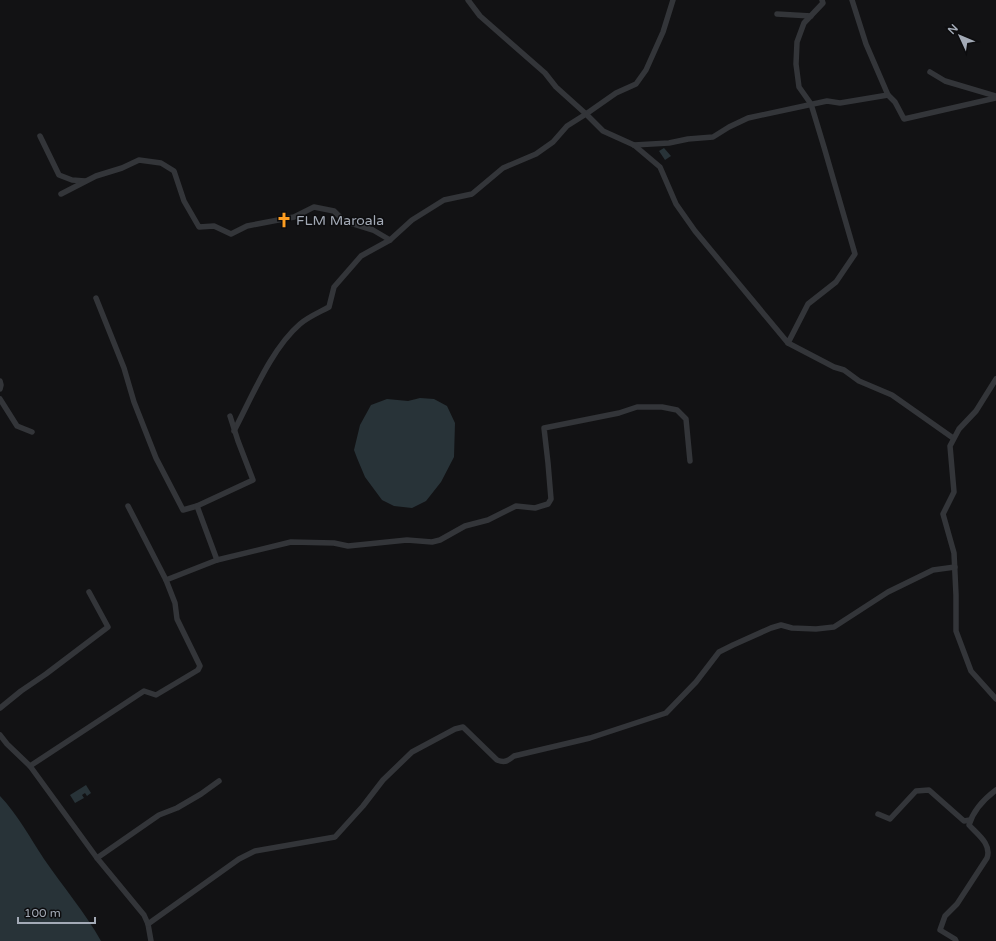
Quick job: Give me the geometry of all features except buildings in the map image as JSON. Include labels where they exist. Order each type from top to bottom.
[{"type":"street","points":[[468,0],[480,16],[544,73],[556,87],[604,131],[634,145],[660,166],[676,204],[695,231],[788,343],[834,367],[844,370],[859,381],[892,396],[953,438]]},
{"type":"street","points":[[234,431],[281,344],[300,324],[329,307],[334,286],[361,256],[390,240],[412,220],[444,200],[472,194],[503,168],[536,154],[552,142],[568,126],[616,93],[636,84],[646,70],[663,32],[673,0]]},
{"type":"street","points":[[788,343],[808,304],[836,282],[855,254],[811,104],[799,87],[796,64],[797,42],[804,23],[823,4],[822,0]]},
{"type":"street","points":[[852,0],[866,44],[888,95],[895,102],[904,119],[996,97]]},
{"type":"street","points":[[777,14],[811,16]]},
{"type":"street","points":[[930,72],[945,81],[996,97]]},
{"type":"street","points":[[634,145],[670,143],[688,139],[713,137],[748,118],[827,101],[840,103],[888,95]]},
{"type":"street","points":[[40,136],[59,175],[72,180],[85,181]]},
{"type":"street","points":[[61,194],[96,176],[122,168],[140,160],[162,163],[174,171],[184,201],[199,227],[214,226],[231,234],[247,226],[294,217],[314,208],[334,211],[344,221],[372,230],[390,240]]},
{"type":"street","points":[[96,298],[124,368],[134,402],[156,458],[183,510],[197,506],[253,480],[234,431],[230,416]]},
{"type":"street","points":[[996,379],[976,411],[953,438],[950,446],[954,492],[943,514],[954,553],[956,631],[971,671],[996,699]]},
{"type":"street","points":[[0,381],[0,389]]},
{"type":"street","points":[[0,399],[17,426],[32,432]]},
{"type":"street","points":[[166,580],[217,560],[291,542],[334,542],[348,546],[407,540],[432,542],[440,540],[465,526],[488,520],[516,506],[534,508],[548,504],[551,499],[544,428],[619,413],[638,407],[662,407],[677,410],[686,419],[690,461]]},
{"type":"street","points":[[30,766],[144,691],[156,695],[200,668],[177,619],[175,603],[166,580],[128,506]]},
{"type":"street","points":[[197,506],[217,560]]},
{"type":"street","points":[[148,924],[239,859],[255,851],[335,837],[397,766],[412,752],[455,729],[463,727],[497,760],[503,762],[514,756],[596,735],[666,713],[696,682],[719,652],[733,644],[781,625],[792,628],[816,629],[834,627],[888,592],[933,570],[955,568]]},
{"type":"street","points":[[0,708],[108,626],[90,592]]},
{"type":"street","points":[[0,735],[7,744],[30,766],[97,858],[144,915],[148,924],[151,941]]},
{"type":"street","points":[[97,858],[159,815],[177,808],[201,794],[219,781]]},
{"type":"street","points":[[878,814],[890,819],[916,791],[929,790],[964,821],[970,820]]},
{"type":"street","points":[[956,941],[940,930],[945,916],[957,904],[987,858],[989,852],[987,845],[969,825],[970,820],[980,804],[996,790]]},
{"type":"shaded area","points":[[664,148],[671,156],[665,160],[659,151]]},
{"type":"shaded area","points":[[420,398],[434,399],[447,406],[455,423],[454,457],[441,482],[426,501],[412,508],[394,506],[382,500],[365,477],[357,458],[354,450],[360,425],[371,405],[387,399],[408,401]]},
{"type":"shaded area","points":[[86,785],[91,793],[87,796],[85,793],[82,795],[84,798],[75,803],[70,795]]},
{"type":"shaded area","points":[[0,796],[18,819],[44,859],[95,930],[101,941],[0,941]]},
{"type":"place","name":"FLM Maroala","points":[[284,220]]}]
